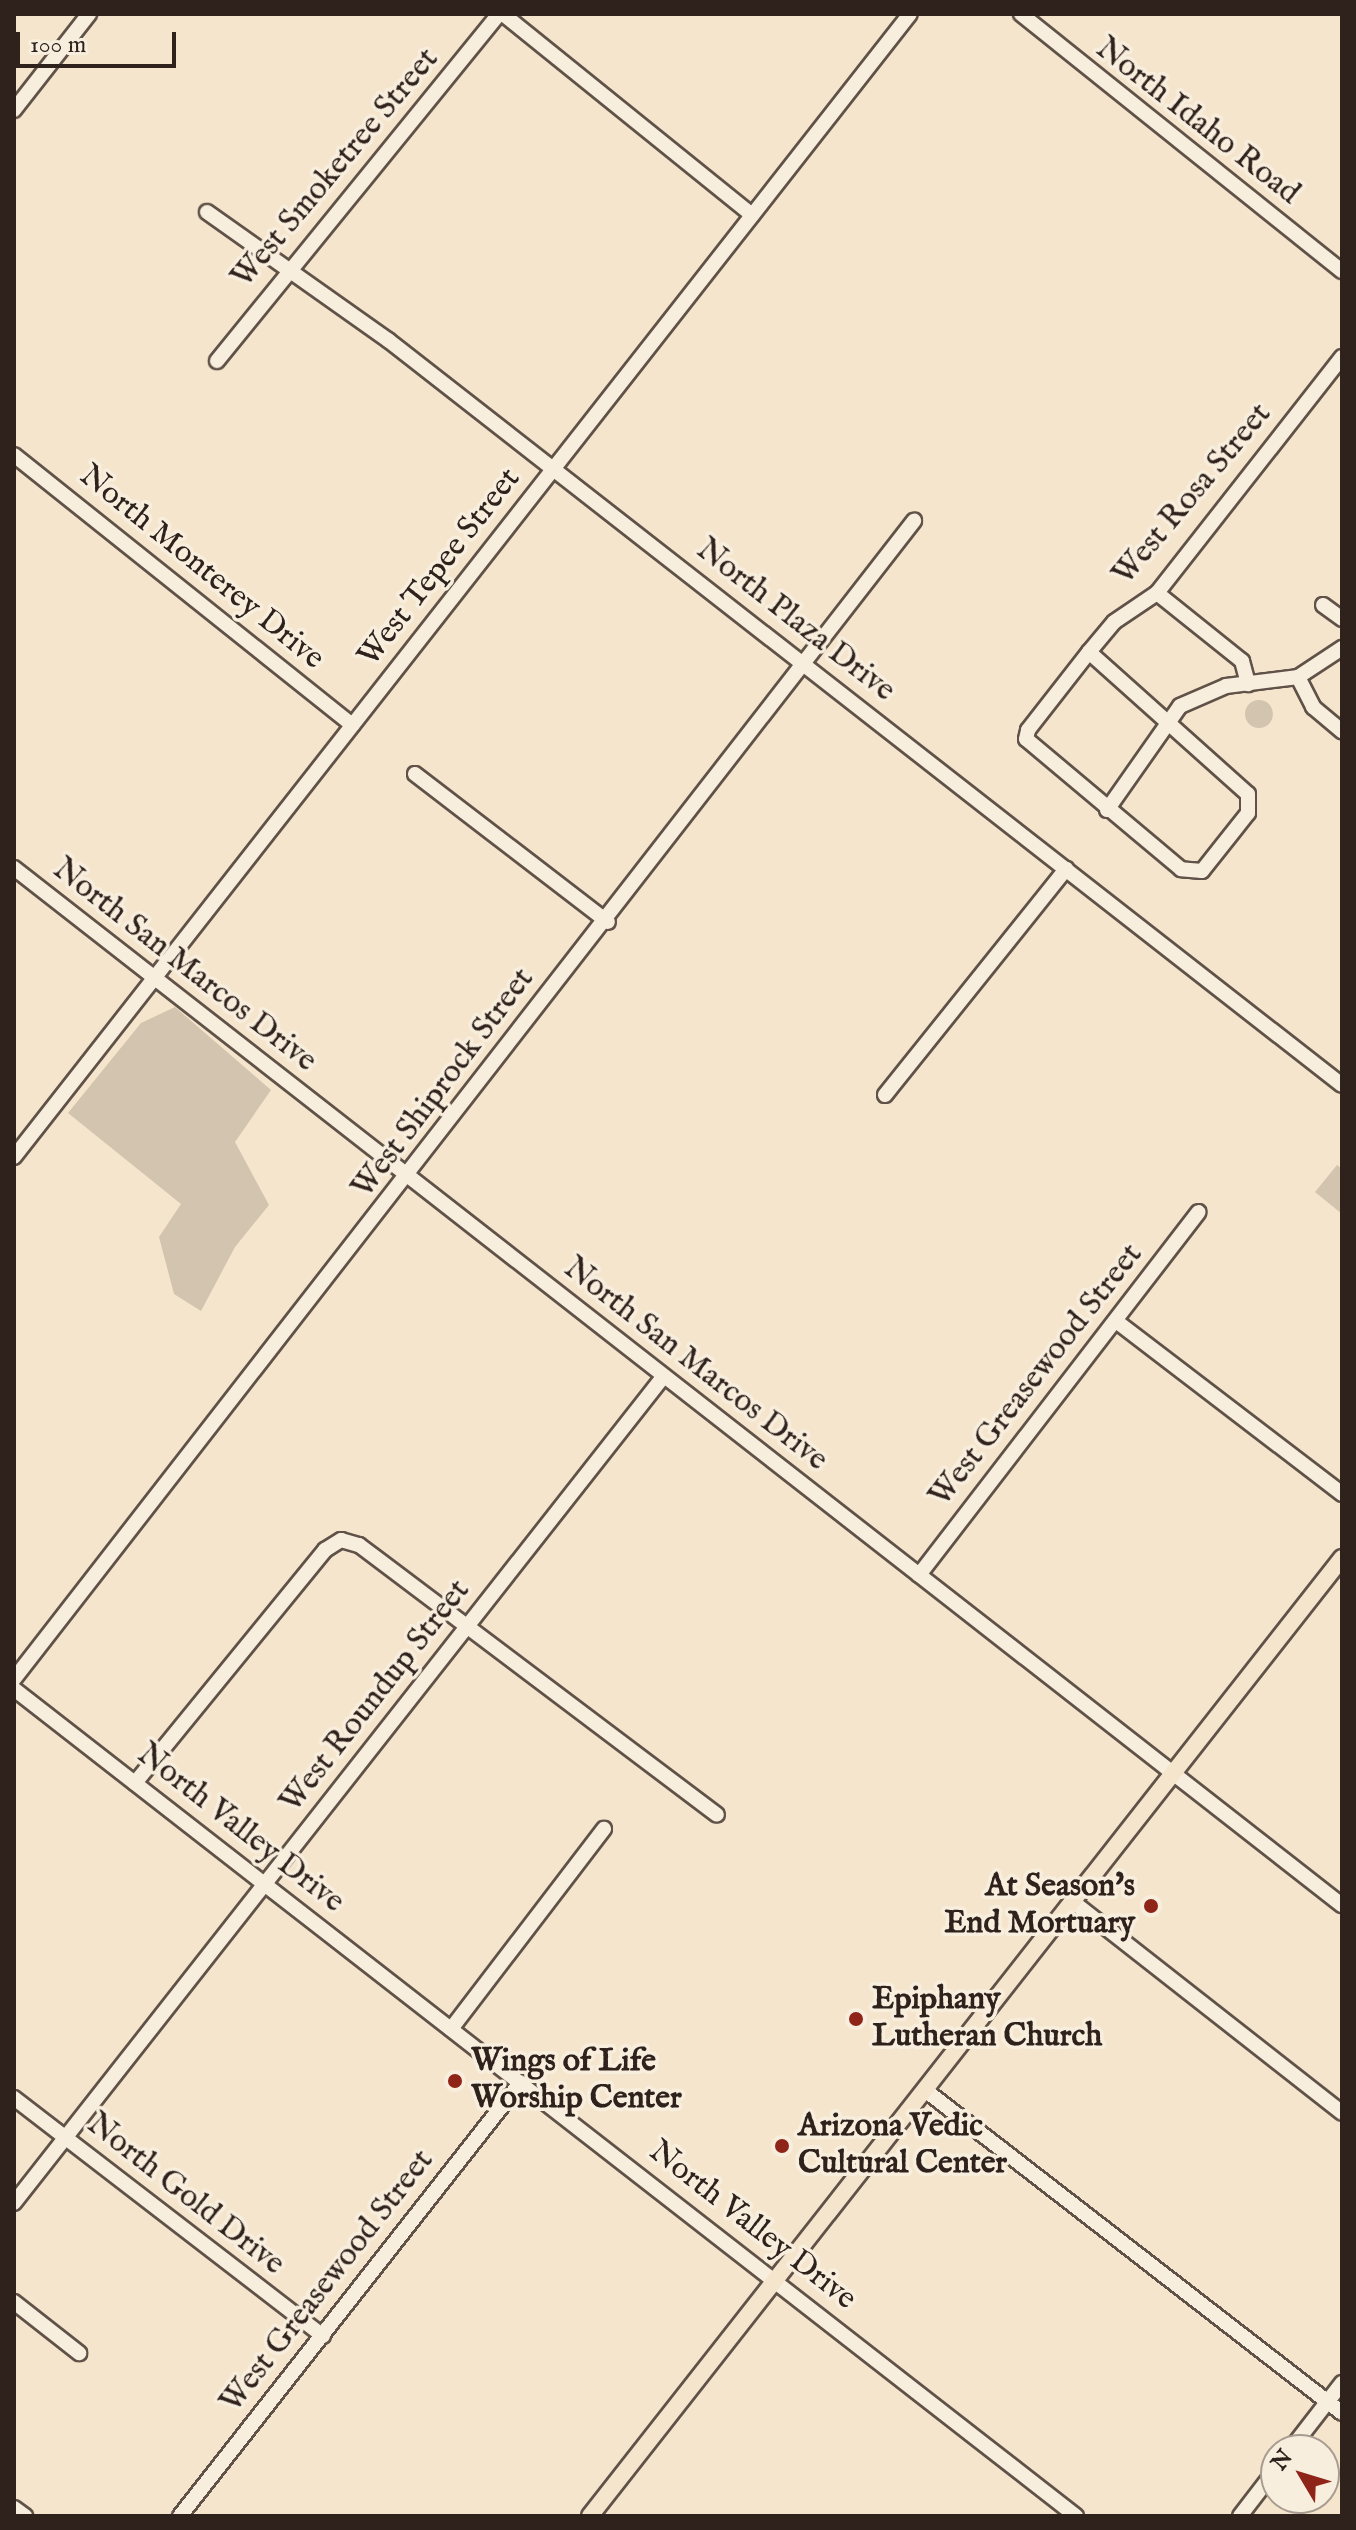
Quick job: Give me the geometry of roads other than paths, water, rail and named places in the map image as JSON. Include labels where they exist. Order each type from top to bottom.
[{"type":"main road","points":[[590,2516],[1342,1558]]},
{"type":"street","points":[[14,110],[89,14]]},
{"type":"street","points":[[501,14],[752,215]]},
{"type":"street","name":"West Smoketree Street","points":[[217,361],[294,274],[501,14]]},
{"type":"street","name":"West Tepee Street","points":[[14,1157],[910,14]]},
{"type":"street","name":"North Idaho Road","points":[[1021,14],[1342,271]]},
{"type":"street","name":"North Plaza Drive","points":[[207,212],[554,468],[1342,1085]]},
{"type":"street","name":"West Rosa Street","points":[[1107,810],[1026,739],[1114,622],[1157,593],[1342,357]]},
{"type":"street","name":"North Monterey Drive","points":[[14,455],[352,725]]},
{"type":"street","name":"West Shiprock Street","points":[[14,1679],[808,666],[914,521]]},
{"type":"street","points":[[1157,593],[1242,661],[1248,684]]},
{"type":"street","points":[[1323,605],[1342,619]]},
{"type":"street","points":[[1089,652],[1164,725],[1250,800],[1202,871],[1193,873],[1107,810],[1164,725],[1200,695],[1298,677],[1342,648]]},
{"type":"street","points":[[1298,677],[1313,707],[1342,731]]},
{"type":"street","points":[[415,774],[608,922]]},
{"type":"street","name":"North San Marcos Drive","points":[[14,868],[1342,1905]]},
{"type":"street","points":[[885,1095],[1066,869]]},
{"type":"street","name":"West Greasewood Street","points":[[919,1575],[1199,1212]]},
{"type":"street","points":[[1116,1321],[1342,1494]]},
{"type":"street","name":"West Roundup Street","points":[[14,2203],[663,1377]]},
{"type":"street","points":[[135,1783],[325,1550],[341,1540],[359,1545],[464,1630],[717,1815]]},
{"type":"street","name":"North Valley Drive","points":[[14,1689],[776,2279],[1076,2516]]},
{"type":"street","points":[[451,2029],[604,1829]]},
{"type":"street","points":[[1072,1901],[1342,2113]]},
{"type":"street","name":"West Greasewood Street","points":[[180,2516],[520,2083]]},
{"type":"street","points":[[925,2090],[1342,2413]]},
{"type":"street","name":"North Gold Drive","points":[[14,2098],[323,2336]]},
{"type":"street","points":[[14,2302],[79,2353]]},
{"type":"street","points":[[1303,2434],[1342,2383]]},
{"type":"street","points":[[1240,2516],[1260,2490]]},
{"type":"street","points":[[14,2508],[25,2516]]},
{"type":"place","name":"At Season's End Mortuary","points":[[1151,1906]]},
{"type":"place","name":"Epiphany Lutheran Church","points":[[856,2019]]},
{"type":"place","name":"Wings of Life Worship Center","points":[[455,2081]]},
{"type":"place","name":"Arizona Vedic Cultural Center","points":[[782,2146]]}]
